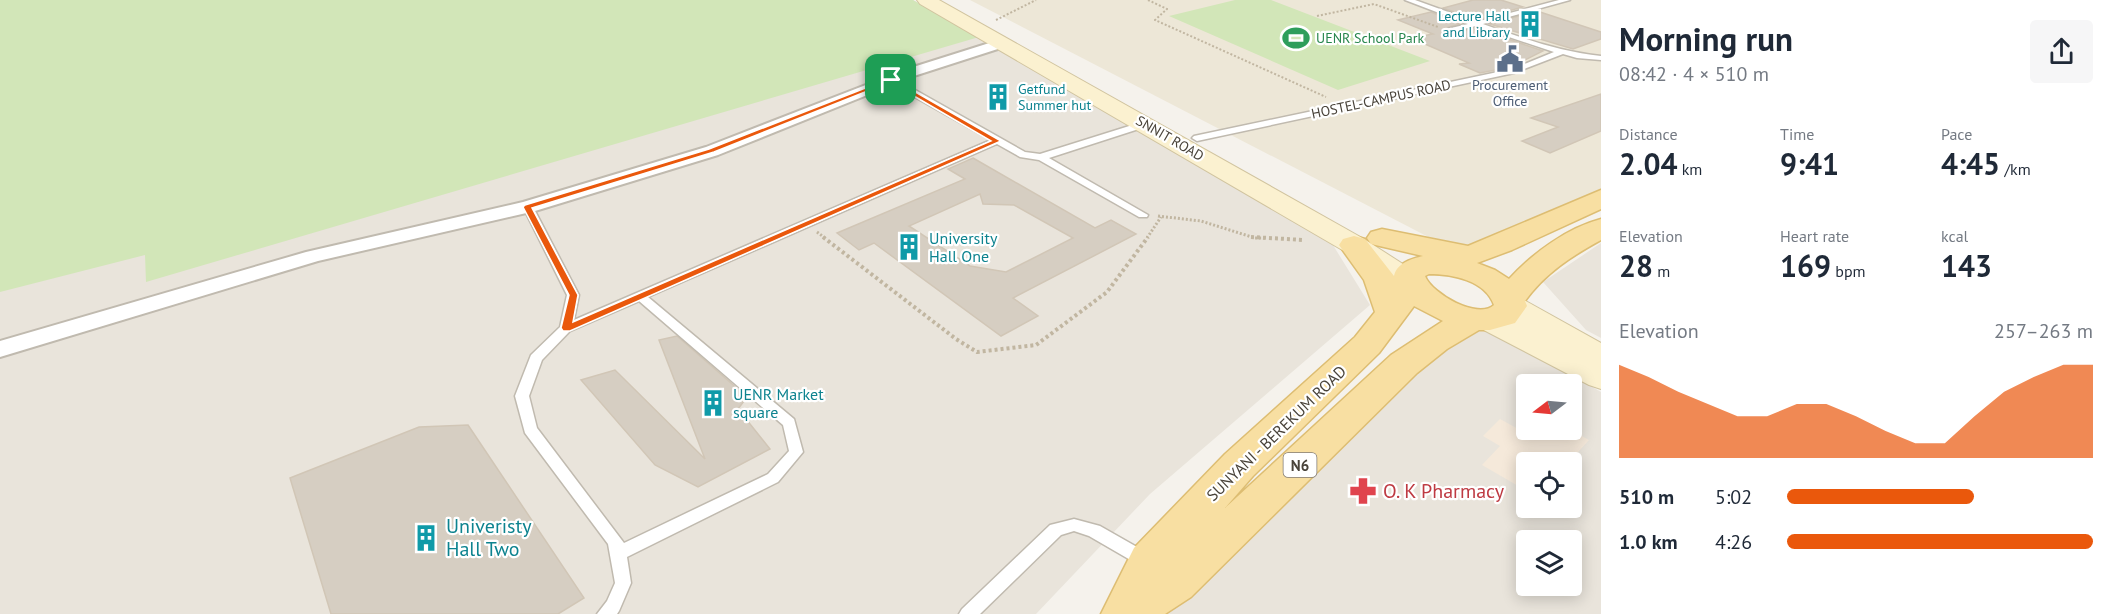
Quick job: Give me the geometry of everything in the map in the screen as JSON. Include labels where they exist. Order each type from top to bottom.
[{"type":"main road","points":[[1419,283],[1482,251],[1601,198]]},
{"type":"main road","name":"N6","points":[[1496,311],[1523,279],[1539,265],[1601,228]]},
{"type":"main road","points":[[1419,283],[1422,297],[1437,307],[1496,311],[1504,292],[1484,278],[1419,283],[1380,279],[1368,241],[1446,250],[1482,251]]},
{"type":"main road","name":"SUNYANI - BEREKUM ROAD","points":[[1126,613],[1150,562],[1239,465],[1367,345],[1419,283]]},
{"type":"main road","name":"SUNYANI - BEREKUM ROAD","points":[[1126,613],[1175,583],[1404,364],[1435,340],[1496,311]]},
{"type":"street","name":"SNNIT ROAD","points":[[926,0],[1145,124],[1368,241]]},
{"type":"street","name":"SNNIT ROAD","points":[[945,0],[1197,138],[1368,241],[1419,283]]},
{"type":"street","points":[[0,349],[313,256],[528,207],[712,151],[891,80],[1002,43]]},
{"type":"street","points":[[1496,311],[1601,358]]},
{"type":"street","points":[[1496,311],[1601,377]]},
{"type":"lane","points":[[1408,0],[1562,52],[1601,58]]},
{"type":"lane","points":[[1450,31],[1567,0]]},
{"type":"lane","name":"HOSTEL-CAMPUS ROAD","points":[[1197,138],[1514,71],[1562,52]]},
{"type":"lane","points":[[891,80],[1023,155],[1041,157],[1143,214]]},
{"type":"lane","points":[[1041,157],[1145,124]]},
{"type":"lane","points":[[606,614],[614,606],[623,583],[616,542],[530,429],[522,396],[536,358],[566,328],[997,141]]},
{"type":"lane","points":[[528,207],[573,295],[566,328]]},
{"type":"lane","points":[[617,554],[773,478],[796,452],[789,423],[640,296]]},
{"type":"lane","points":[[968,614],[1056,530],[1074,525],[1094,531],[1150,562]]},
{"type":"path","points":[[987,23],[1017,11],[1036,0]]},
{"type":"path","points":[[1148,0],[1167,9],[1155,20],[1346,106]]},
{"type":"path","points":[[1317,16],[1374,4],[1450,31]]},
{"type":"path","points":[[1143,214],[1201,221],[1255,238],[1304,240]]},
{"type":"path","points":[[807,224],[956,339],[977,352],[1036,345],[1107,292],[1161,217]]},
{"type":"shaded area","points":[[0,0],[913,0],[1328,237],[1370,305],[1150,494],[1036,614],[0,614]]},
{"type":"shaded area","points":[[970,0],[1601,0],[1601,198],[1469,258]]},
{"type":"shaded area","points":[[1601,243],[1601,338],[1586,330],[1543,282]]},
{"type":"shaded area","points":[[1474,319],[1570,374],[1516,374],[1516,440],[1582,440],[1582,381],[1601,392],[1601,614],[1132,614]]},
{"type":"shaded area","points":[[1500,419],[1516,428],[1516,440],[1582,440],[1582,436],[1589,440],[1578,452],[1516,452],[1516,485],[1482,465],[1500,446],[1483,436]]},
{"type":"green space","points":[[0,0],[913,0],[979,37],[146,282],[145,255],[0,292]]},
{"type":"green space","name":"UENR School Park","points":[[1235,0],[1271,0],[1430,61],[1338,90],[1169,16]]},
{"type":"building","points":[[1473,0],[1501,0],[1523,7],[1476,20],[1443,8]]},
{"type":"building","points":[[1537,11],[1601,32],[1601,39],[1573,49],[1490,24]]},
{"type":"building","points":[[1431,12],[1460,24],[1445,28],[1446,35],[1476,28],[1543,51],[1511,67],[1480,73],[1459,64],[1469,63],[1411,38],[1433,34],[1398,20]]},
{"type":"building","points":[[1601,94],[1601,131],[1550,153],[1522,141],[1558,127],[1531,118]]},
{"type":"building","name":"University Hall One","points":[[973,158],[1095,228],[1111,220],[1136,234],[1013,298],[1038,316],[1001,336],[874,243],[859,250],[837,233],[965,179],[948,169]],"holes":[[[980,194],[983,204],[1014,205],[1073,238],[1006,272],[970,266],[909,226]]]},
{"type":"building","name":"UENR Market square","points":[[677,336],[747,397],[738,409],[770,449],[698,487],[655,465],[581,380],[615,370],[705,459],[659,340]]},
{"type":"building","name":"Univeristy Hall Two","points":[[468,425],[584,598],[558,614],[331,614],[290,478],[419,427]]},
{"type":"place","name":"Lecture Hall and Library","points":[[1530,24]]},
{"type":"place","name":"UENR School Park","points":[[1296,38]]},
{"type":"place","name":"Procurement Office","points":[[1510,59]]},
{"type":"place","name":"Getfund Summer hut","points":[[998,97]]},
{"type":"place","name":"University Hall One","points":[[909,247]]},
{"type":"place","name":"UENR Market square","points":[[713,403]]},
{"type":"place","name":"O. K Pharmacy","points":[[1363,491]]},
{"type":"place","name":"Univeristy Hall Two","points":[[426,538]]},
{"type":"route","points":[[891,80],[997,141],[566,328],[573,295],[528,207],[712,151],[891,80]]}]
